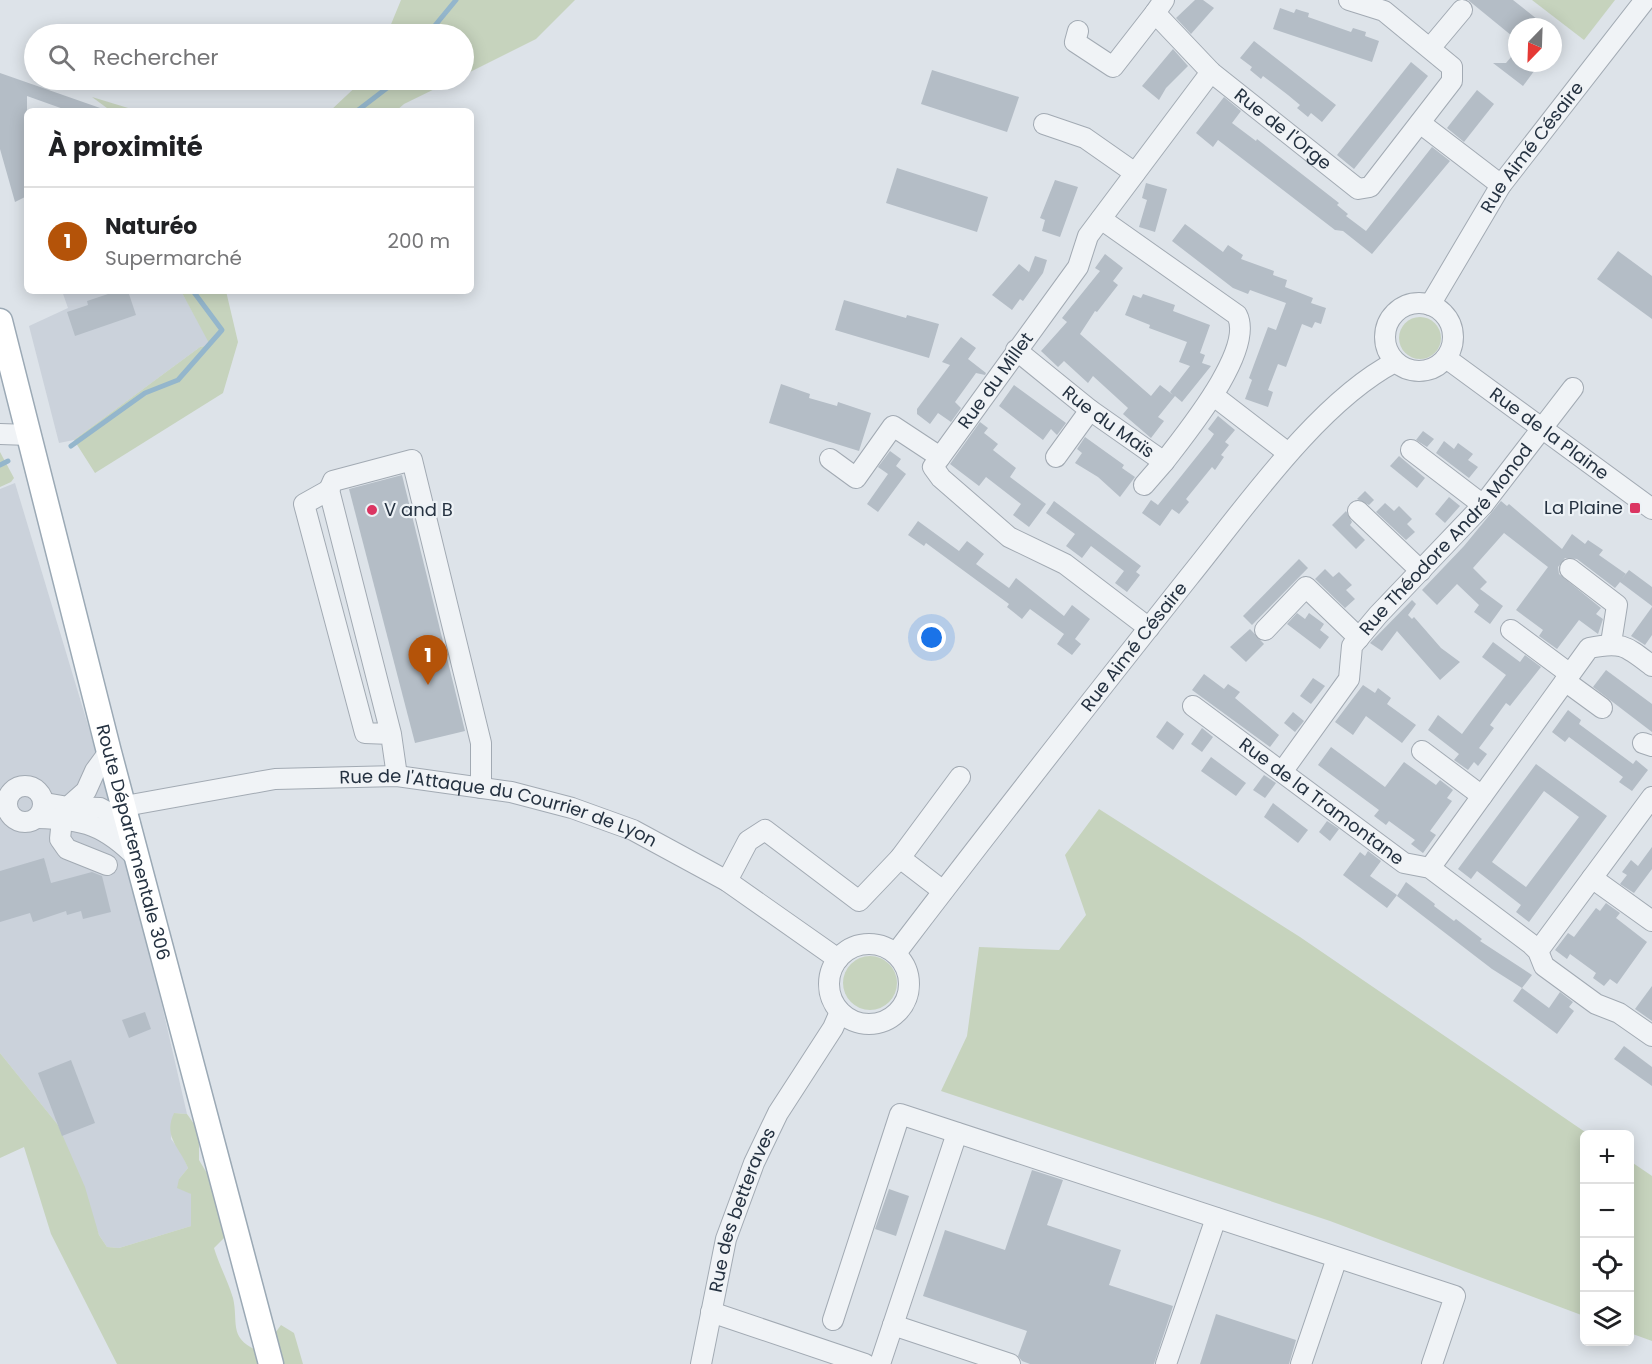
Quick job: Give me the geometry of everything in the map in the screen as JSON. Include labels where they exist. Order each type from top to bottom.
[{"type":"main road","name":"Route Départementale 306","points":[[0,321],[109,752],[271,1364]]},
{"type":"street","name":"Rue de l'Orge","points":[[1159,7],[1211,72],[1358,189],[1370,187],[1420,123],[1452,81],[1452,67],[1384,11],[1349,0]]},
{"type":"street","name":"Rue Aimé Césaire","points":[[1430,305],[1501,185],[1646,0]]},
{"type":"street","points":[[1078,31],[1075,42],[1113,67],[1159,7]]},
{"type":"street","points":[[1431,48],[1462,10]]},
{"type":"street","name":"Rue du Millet","points":[[940,457],[1078,267],[1088,236],[1211,72]]},
{"type":"street","points":[[1420,123],[1501,185]]},
{"type":"street","points":[[1044,124],[1085,138],[1135,173]]},
{"type":"street","name":"Rue du Maïs","points":[[1016,350],[1090,410],[1164,462],[1214,396],[1241,336],[1242,324],[1237,315],[1101,219]]},
{"type":"street","points":[[1408,305],[1430,305],[1447,318],[1452,328],[1453,339],[1446,358],[1427,370],[1415,371],[1395,362],[1385,341],[1390,319],[1408,305]]},
{"type":"street","name":"Rue de la Plaine","points":[[1446,358],[1652,509]]},
{"type":"street","name":"Rue Aimé Césaire","points":[[896,953],[1288,453],[1342,401],[1380,369],[1395,362]]},
{"type":"street","name":"Rue Théodore André Monod","points":[[1282,772],[1348,679],[1352,646],[1483,505],[1573,388]]},
{"type":"street","points":[[1214,396],[1288,453]]},
{"type":"street","points":[[1056,457],[1090,410]]},
{"type":"street","points":[[830,459],[856,478],[893,426],[940,457],[933,467],[940,478],[1009,537],[1065,564],[1149,628]]},
{"type":"street","points":[[0,434],[29,435]]},
{"type":"street","points":[[1411,450],[1483,505]]},
{"type":"street","points":[[391,734],[365,733],[304,504],[328,490],[333,481],[412,460],[481,743],[481,788]]},
{"type":"street","points":[[1144,485],[1164,462]]},
{"type":"street","points":[[328,490],[391,734],[398,776]]},
{"type":"street","points":[[1358,511],[1421,571]]},
{"type":"street","points":[[1569,569],[1617,605],[1611,643]]},
{"type":"street","points":[[1265,630],[1306,587],[1359,638]]},
{"type":"street","points":[[336,628],[345,620],[363,629]]},
{"type":"street","points":[[1511,630],[1602,708]]},
{"type":"street","points":[[1430,868],[1589,648],[1611,643],[1625,645],[1652,666]]},
{"type":"street","name":"Rue de la Tramontane","points":[[1193,706],[1404,862],[1430,868],[1538,951],[1544,966],[1596,1005],[1619,1012],[1652,1036]]},
{"type":"street","points":[[1422,751],[1482,796]]},
{"type":"street","points":[[107,866],[67,849],[60,839],[65,813],[86,791],[95,771],[109,752]]},
{"type":"street","name":"Rue de l'Attaque du Courrier de Lyon","points":[[127,815],[275,779],[398,776],[511,792],[572,808],[633,830],[727,880],[838,959]]},
{"type":"street","points":[[727,880],[748,841],[765,830],[849,896],[859,901],[900,858],[960,777]]},
{"type":"street","points":[[40,810],[38,792],[28,787],[17,789],[5,804],[22,822],[40,810],[65,813],[100,808],[127,815]]},
{"type":"street","points":[[1538,951],[1652,797]]},
{"type":"street","points":[[65,813],[117,837],[139,860]]},
{"type":"street","points":[[900,858],[943,891]]},
{"type":"street","points":[[1592,878],[1652,921]]},
{"type":"street","points":[[866,944],[878,945],[896,953],[909,976],[908,995],[899,1012],[888,1020],[869,1024],[850,1020],[840,1012],[829,989],[830,976],[838,959],[853,947],[866,944]]},
{"type":"street","name":"Rue des betteraves","points":[[701,1364],[726,1239],[754,1163],[778,1113],[808,1063],[833,1029],[840,1012]]},
{"type":"street","points":[[833,1320],[900,1114],[1455,1296],[1432,1364]]},
{"type":"street","points":[[880,1364],[957,1133]]},
{"type":"street","points":[[1166,1364],[1216,1218]]},
{"type":"street","points":[[1301,1364],[1338,1258]]},
{"type":"street","points":[[711,1312],[865,1364]]},
{"type":"street","points":[[893,1325],[989,1361],[1010,1364]]},
{"type":"shaded area","points":[[63,294],[183,294],[211,345],[200,347],[74,440],[59,443],[29,326],[68,308]]},
{"type":"shaded area","points":[[15,483],[128,858],[187,1114],[174,1113],[171,1139],[181,1152],[188,1168],[179,1179],[191,1194],[191,1226],[119,1248],[107,1247],[99,1235],[58,1125],[0,1053],[0,489]]},
{"type":"green space","points":[[401,0],[575,0],[536,39],[474,70],[474,24],[391,24]]},
{"type":"green space","points":[[1532,0],[1615,0],[1584,40],[1562,23],[1562,18],[1555,18]]},
{"type":"green space","points":[[352,90],[433,90],[399,108],[333,108]]},
{"type":"green space","points":[[92,97],[128,108],[107,108]]},
{"type":"green space","points":[[183,294],[227,294],[238,342],[223,393],[95,473],[74,440],[200,347],[210,345]]},
{"type":"green space","points":[[1420,317],[1435,323],[1441,338],[1435,353],[1420,359],[1405,353],[1399,338],[1405,323]]},
{"type":"green space","points":[[0,452],[14,478],[0,487]]},
{"type":"green space","points":[[1099,809],[1300,937],[1582,1130],[1580,1130],[1580,1315],[1330,1221],[941,1091],[967,1036],[979,947],[1059,950],[1086,915],[1065,855]]},
{"type":"green space","points":[[865,956],[875,956],[885,960],[893,968],[897,983],[893,998],[885,1006],[875,1010],[865,1010],[855,1006],[847,998],[843,988],[843,978],[847,968],[855,960]]},
{"type":"green space","points":[[0,1053],[58,1125],[85,1187],[99,1235],[107,1247],[119,1248],[191,1226],[191,1194],[177,1188],[179,1179],[188,1168],[170,1129],[174,1113],[187,1114],[199,1131],[199,1160],[208,1175],[226,1236],[214,1248],[233,1298],[239,1336],[243,1342],[261,1352],[281,1325],[294,1333],[303,1364],[117,1364],[51,1234],[24,1147],[0,1158]]},
{"type":"green space","points":[[1634,1164],[1652,1176],[1652,1341],[1634,1334]]},
{"type":"building","points":[[1195,0],[1203,0],[1214,8],[1191,34],[1176,18]]},
{"type":"building","points":[[1468,0],[1513,0],[1536,18],[1508,18],[1508,33]]},
{"type":"building","points":[[1280,8],[1294,13],[1296,9],[1309,13],[1308,17],[1351,32],[1353,28],[1366,32],[1365,36],[1379,41],[1372,62],[1273,29]]},
{"type":"building","points":[[1254,41],[1336,105],[1322,122],[1311,113],[1308,117],[1297,108],[1300,105],[1288,95],[1263,76],[1261,79],[1250,70],[1252,67],[1240,58]]},
{"type":"building","points":[[1173,49],[1188,66],[1166,88],[1159,100],[1142,86]]},
{"type":"building","points":[[1508,61],[1508,72],[1533,72],[1523,86],[1493,63],[1506,63]]},
{"type":"building","points":[[1411,62],[1428,76],[1354,169],[1337,155]]},
{"type":"building","points":[[932,70],[1019,97],[1007,132],[921,104]]},
{"type":"building","points":[[0,73],[24,81],[24,90],[49,90],[100,108],[61,108],[27,96],[27,108],[24,108],[24,198],[15,202],[0,149]]},
{"type":"building","points":[[1477,90],[1494,104],[1464,142],[1447,128]]},
{"type":"building","points":[[1224,97],[1241,111],[1232,123],[1256,141],[1257,139],[1339,203],[1337,205],[1348,214],[1346,216],[1366,231],[1432,147],[1450,161],[1372,254],[1343,231],[1335,230],[1218,140],[1213,147],[1196,133]]},
{"type":"building","points":[[897,168],[988,197],[977,232],[886,203]]},
{"type":"building","points":[[1055,180],[1078,187],[1060,237],[1042,231],[1045,220],[1040,218]]},
{"type":"building","points":[[1146,183],[1167,189],[1155,232],[1139,227],[1147,200],[1142,198]]},
{"type":"building","points":[[1185,224],[1223,252],[1228,245],[1243,255],[1241,259],[1274,271],[1273,275],[1287,280],[1285,287],[1313,298],[1311,303],[1326,308],[1321,324],[1315,322],[1312,328],[1302,324],[1286,367],[1278,364],[1268,390],[1273,392],[1268,407],[1245,399],[1252,380],[1249,378],[1268,327],[1276,330],[1286,303],[1250,290],[1248,294],[1233,288],[1172,241]]},
{"type":"building","points":[[1618,251],[1652,276],[1652,319],[1597,279]]},
{"type":"building","points":[[1105,254],[1123,268],[1113,281],[1118,285],[1097,312],[1095,311],[1080,334],[1151,396],[1160,385],[1173,395],[1170,392],[1190,366],[1179,362],[1187,342],[1149,328],[1150,325],[1125,315],[1133,295],[1141,298],[1143,294],[1175,305],[1173,311],[1210,325],[1200,353],[1205,355],[1202,363],[1211,366],[1182,402],[1175,396],[1158,417],[1164,421],[1151,438],[1123,414],[1128,408],[1093,376],[1088,383],[1064,361],[1058,367],[1041,351],[1067,322],[1062,318],[1100,271],[1095,268]]},
{"type":"building","points":[[1035,256],[1047,260],[1043,273],[1023,301],[1020,299],[1012,310],[992,295],[1019,264],[1029,272]]},
{"type":"building","points":[[108,294],[129,294],[136,315],[75,336],[67,312],[88,305],[87,301]]},
{"type":"building","points":[[844,300],[906,318],[907,315],[939,324],[929,358],[835,330]]},
{"type":"building","points":[[961,337],[976,348],[968,359],[986,373],[985,375],[976,373],[955,402],[961,408],[951,422],[938,413],[930,424],[917,414],[917,409],[950,365],[942,362]]},
{"type":"building","points":[[781,384],[810,394],[809,398],[837,406],[838,402],[871,413],[859,451],[769,423]]},
{"type":"building","points":[[1014,385],[1066,423],[1057,435],[1051,429],[1043,440],[999,406]]},
{"type":"building","points":[[1218,416],[1235,430],[1225,442],[1229,445],[1221,455],[1224,457],[1215,470],[1212,467],[1186,499],[1189,502],[1179,514],[1172,509],[1160,526],[1142,513],[1151,500],[1158,505],[1210,440],[1214,434],[1208,429]]},
{"type":"building","points":[[980,422],[988,428],[984,433],[998,444],[993,450],[1016,468],[1010,477],[1046,504],[1029,527],[1013,515],[1021,504],[986,477],[979,486],[950,464]]},
{"type":"building","points":[[1423,431],[1434,439],[1427,447],[1416,440]]},
{"type":"building","points":[[1085,437],[1124,465],[1122,468],[1135,477],[1120,497],[1098,477],[1075,463],[1082,453],[1077,449]]},
{"type":"building","points":[[1444,441],[1454,449],[1458,443],[1473,454],[1468,460],[1478,467],[1469,478],[1436,453]]},
{"type":"building","points":[[890,451],[901,459],[896,466],[906,474],[878,512],[867,504],[888,474],[878,467]]},
{"type":"building","points":[[1399,456],[1425,478],[1417,488],[1390,466]]},
{"type":"building","points":[[402,475],[465,731],[415,743],[349,489]]},
{"type":"building","points":[[1365,491],[1374,500],[1369,505],[1357,499]]},
{"type":"building","points":[[1449,497],[1460,506],[1445,523],[1435,514]]},
{"type":"building","points":[[1054,501],[1141,566],[1136,572],[1140,575],[1127,592],[1115,583],[1124,571],[1091,546],[1082,558],[1066,546],[1075,534],[1046,513]]},
{"type":"building","points":[[1501,501],[1507,506],[1509,504],[1562,549],[1572,534],[1585,544],[1588,540],[1603,550],[1599,555],[1626,574],[1629,570],[1652,587],[1652,606],[1620,582],[1615,588],[1577,559],[1565,558],[1558,567],[1559,574],[1601,608],[1596,614],[1603,619],[1598,634],[1579,620],[1557,649],[1539,636],[1543,630],[1516,610],[1548,567],[1504,533],[1473,568],[1487,582],[1480,589],[1503,606],[1490,624],[1474,612],[1479,605],[1457,584],[1437,605],[1422,590],[1464,546]]},
{"type":"building","points":[[1385,503],[1394,511],[1399,506],[1412,519],[1407,524],[1415,532],[1406,540],[1376,512]]},
{"type":"building","points":[[1346,511],[1352,522],[1350,525],[1365,540],[1356,549],[1332,525]]},
{"type":"building","points":[[918,521],[959,551],[967,541],[984,554],[976,564],[1009,588],[1016,578],[1064,616],[1072,605],[1090,619],[1075,639],[1081,644],[1072,655],[1057,644],[1064,634],[1030,609],[1022,619],[1007,607],[1009,604],[926,543],[924,546],[908,535]]},
{"type":"building","points":[[1299,559],[1308,568],[1252,625],[1243,616]]},
{"type":"building","points":[[1325,569],[1333,577],[1339,572],[1352,585],[1346,590],[1355,599],[1345,608],[1315,579]]},
{"type":"building","points":[[1412,600],[1416,604],[1408,615],[1412,619],[1414,617],[1441,648],[1460,662],[1440,680],[1397,631],[1382,651],[1370,643]]},
{"type":"building","points":[[1652,607],[1652,635],[1645,645],[1631,636]]},
{"type":"building","points":[[1297,613],[1305,619],[1309,613],[1324,624],[1320,630],[1329,637],[1320,649],[1287,624]]},
{"type":"building","points":[[1250,629],[1264,644],[1246,662],[1230,647]]},
{"type":"building","points":[[1493,642],[1520,662],[1525,655],[1541,667],[1510,706],[1506,703],[1490,725],[1494,728],[1479,748],[1487,754],[1478,766],[1474,762],[1468,770],[1454,760],[1459,754],[1428,730],[1438,715],[1462,734],[1506,675],[1482,657]]},
{"type":"building","points":[[1606,670],[1652,704],[1652,732],[1593,687]]},
{"type":"building","points":[[1204,674],[1224,689],[1228,684],[1240,692],[1235,698],[1279,735],[1270,747],[1192,690]]},
{"type":"building","points":[[1313,678],[1325,686],[1311,704],[1300,696]]},
{"type":"building","points":[[1363,685],[1375,693],[1378,688],[1391,698],[1387,704],[1416,725],[1402,743],[1366,716],[1353,735],[1335,722]]},
{"type":"building","points":[[1568,710],[1581,720],[1579,724],[1633,764],[1636,760],[1648,770],[1632,791],[1619,782],[1623,777],[1569,737],[1565,742],[1552,732]]},
{"type":"building","points":[[1293,712],[1304,721],[1295,732],[1284,723]]},
{"type":"building","points":[[1167,721],[1184,734],[1173,750],[1156,737]]},
{"type":"building","points":[[1202,728],[1213,737],[1202,752],[1191,744]]},
{"type":"building","points":[[1331,747],[1385,787],[1404,762],[1436,785],[1440,780],[1453,790],[1447,798],[1452,801],[1430,831],[1436,835],[1423,853],[1411,844],[1415,840],[1389,821],[1386,825],[1374,816],[1379,810],[1318,765]]},
{"type":"building","points":[[1211,757],[1246,783],[1236,796],[1201,771]]},
{"type":"building","points":[[1536,764],[1607,816],[1529,922],[1516,912],[1521,905],[1477,871],[1471,879],[1458,869]],"holes":[[[1544,791],[1579,817],[1526,887],[1492,862]]]},
{"type":"building","points":[[1264,775],[1276,783],[1265,798],[1253,790]]},
{"type":"building","points":[[1273,803],[1308,830],[1298,843],[1264,817]]},
{"type":"building","points":[[1327,821],[1339,829],[1330,841],[1319,832]]},
{"type":"building","points":[[1652,847],[1652,869],[1634,893],[1620,884],[1627,875],[1622,872],[1631,860],[1638,866]]},
{"type":"building","points":[[1368,851],[1381,861],[1370,876],[1397,895],[1387,908],[1343,875],[1360,852],[1365,856]]},
{"type":"building","points":[[44,858],[51,883],[92,872],[102,876],[111,912],[83,919],[81,911],[67,915],[66,911],[33,922],[30,913],[0,922],[0,871]]},
{"type":"building","points":[[1406,882],[1454,921],[1456,919],[1482,939],[1480,941],[1532,975],[1522,988],[1492,969],[1397,896]]},
{"type":"building","points":[[1606,903],[1620,913],[1616,918],[1647,942],[1617,984],[1610,979],[1604,986],[1593,978],[1596,973],[1570,954],[1567,959],[1555,950],[1568,933],[1574,937],[1596,908],[1600,911]]},
{"type":"building","points":[[1652,986],[1652,1021],[1635,1009]]},
{"type":"building","points":[[1522,988],[1549,1008],[1560,992],[1573,1002],[1569,1007],[1574,1011],[1557,1034],[1513,1001]]},
{"type":"building","points":[[145,1012],[151,1029],[129,1038],[122,1020]]},
{"type":"building","points":[[1624,1046],[1652,1067],[1652,1086],[1614,1059]]},
{"type":"building","points":[[71,1060],[95,1123],[62,1136],[38,1073]]},
{"type":"building","points":[[1032,1170],[1063,1180],[1047,1225],[1121,1250],[1109,1285],[1173,1306],[1154,1364],[1030,1364],[1022,1361],[1018,1356],[1027,1331],[923,1296],[945,1230],[1005,1250]]},
{"type":"building","points":[[889,1189],[909,1196],[896,1236],[875,1229]]},
{"type":"building","points":[[1216,1314],[1296,1340],[1289,1364],[1200,1364]]},
{"type":"waterway","points":[[436,24],[456,0]]},
{"type":"waterway","points":[[361,108],[384,90]]},
{"type":"waterway","points":[[71,446],[145,393],[178,380],[222,330],[195,294]]},
{"type":"waterway","points":[[0,465],[8,461]]},
{"type":"place","name":"La Plaine","points":[[1635,508]]},
{"type":"place","name":"V and B","points":[[372,510]]},
{"type":"place","name":"Naturéo","points":[[428,685]]}]
